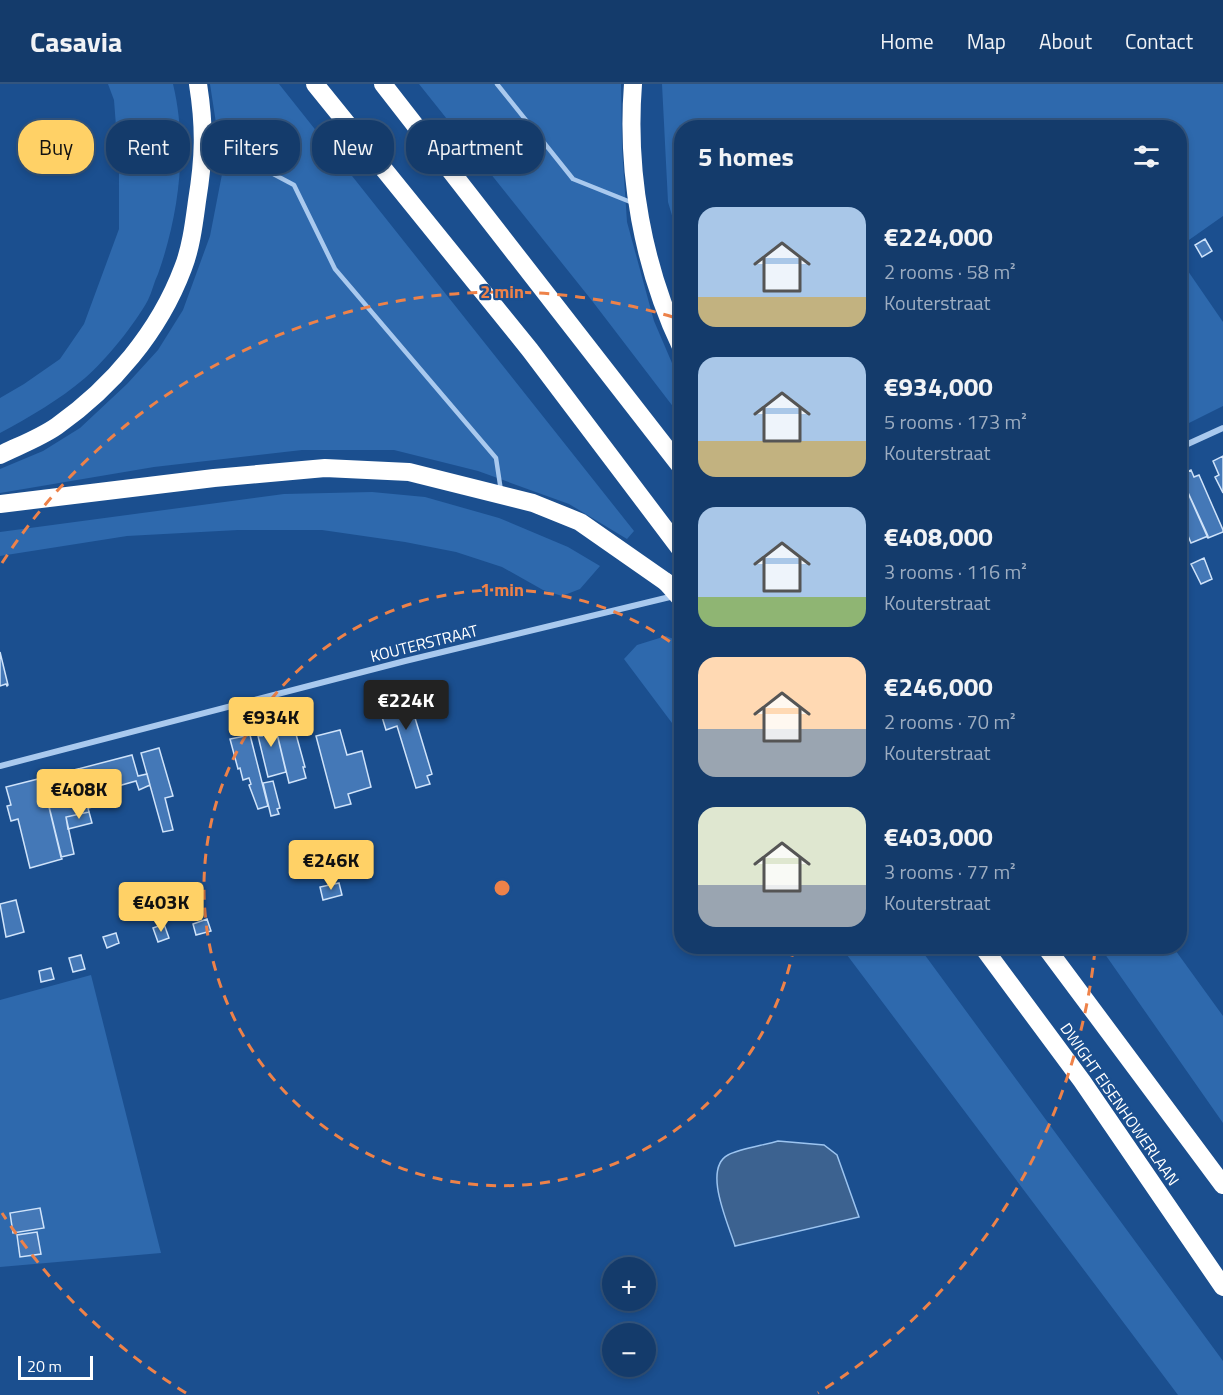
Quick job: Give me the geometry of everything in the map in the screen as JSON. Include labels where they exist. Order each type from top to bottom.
[{"type":"highway","points":[[198,84],[203,120]]},
{"type":"highway","points":[[315,84],[530,350],[674,541]]},
{"type":"highway","points":[[383,84],[674,457]]},
{"type":"highway","points":[[633,84],[635,190],[646,251],[674,332]]},
{"type":"highway","points":[[0,455],[55,427],[121,371],[162,313],[184,267],[202,171]]},
{"type":"highway","points":[[0,504],[214,478],[325,468],[409,472],[533,504],[579,522],[666,582],[674,591]]},
{"type":"highway","name":"DWIGHT EISENHOWERLAAN","points":[[987,954],[1082,1081],[1223,1287]]},
{"type":"highway","name":"DWIGHT EISENHOWERLAAN","points":[[1051,954],[1223,1185]]},
{"type":"street","points":[[1187,444],[1223,428]]},
{"type":"street","name":"KOUTERSTRAAT","points":[[0,766],[394,664],[674,596]]},
{"type":"lane","points":[[497,84],[573,179],[638,205]]},
{"type":"lane","points":[[273,174],[294,185],[335,269],[496,458],[502,496]]},
{"type":"shaded area","points":[[108,84],[173,84],[179,120],[116,120],[114,100]]},
{"type":"shaded area","points":[[210,84],[279,84],[312,126],[312,174],[350,174],[634,531],[627,539],[569,504],[478,471],[394,450],[302,450],[154,467],[0,493],[0,469],[43,451],[80,428],[127,384],[158,350],[183,310],[210,236],[222,174],[300,174],[300,120],[216,120]]},
{"type":"shaded area","points":[[419,84],[621,84],[627,222],[654,321],[674,368],[674,408],[491,174],[544,174],[544,120],[448,120]]},
{"type":"shaded area","points":[[662,84],[1223,84],[1223,216],[1187,241],[1187,120],[674,120],[674,222],[668,202]]},
{"type":"shaded area","points":[[119,174],[179,174],[176,204],[165,251],[148,300],[142,310],[111,352],[85,378],[65,394],[0,433],[0,398],[60,359],[84,324],[119,229]]},
{"type":"shaded area","points":[[1187,270],[1223,322],[1223,406],[1187,424]]},
{"type":"shaded area","points":[[372,492],[425,497],[499,518],[568,547],[600,566],[580,589],[562,596],[543,590],[502,567],[456,552],[322,530],[238,530],[127,536],[0,556],[0,532],[284,494]]},
{"type":"shaded area","points":[[666,636],[674,639],[674,726],[624,659],[637,645]]},
{"type":"shaded area","points":[[846,954],[924,954],[1223,1361],[1223,1395],[1178,1395]]},
{"type":"shaded area","points":[[1105,954],[1178,954],[1223,1016],[1223,1123]]},
{"type":"shaded area","points":[[91,975],[161,1253],[0,1267],[0,1000]]},
{"type":"shaded area","points":[[778,1141],[824,1145],[837,1155],[859,1217],[735,1246],[723,1212],[717,1184],[717,1172],[721,1162],[733,1153]]},
{"type":"building","points":[[1205,239],[1212,251],[1202,257],[1195,245]]},
{"type":"building","points":[[1223,456],[1223,493],[1215,477],[1219,475],[1213,461]]},
{"type":"building","points":[[1191,470],[1194,477],[1199,475],[1223,532],[1208,538],[1187,491],[1187,472]]},
{"type":"building","points":[[1187,490],[1208,536],[1191,543],[1187,533]]},
{"type":"building","points":[[1204,558],[1212,579],[1201,584],[1191,564]]},
{"type":"building","points":[[0,652],[7,686],[6,684],[0,686]]},
{"type":"building","points":[[405,685],[432,774],[427,776],[430,784],[416,788],[397,726],[386,730],[375,694]]},
{"type":"building","points":[[286,713],[290,728],[294,727],[306,778],[289,783],[273,717]]},
{"type":"building","points":[[273,717],[286,772],[268,777],[258,736],[262,736],[258,721]]},
{"type":"building","points":[[340,730],[347,755],[362,751],[371,787],[348,794],[351,804],[335,808],[316,736]]},
{"type":"building","points":[[250,735],[268,806],[258,809],[249,785],[251,784],[249,778],[243,780],[240,768],[238,769],[230,739]]},
{"type":"building","points":[[159,748],[173,796],[165,798],[173,830],[163,832],[141,753]]},
{"type":"building","points":[[132,755],[138,776],[147,774],[150,785],[139,790],[136,781],[97,792],[101,805],[88,808],[78,769]]},
{"type":"building","points":[[78,769],[89,812],[66,817],[74,854],[61,857],[42,778]]},
{"type":"building","points":[[42,778],[62,859],[30,868],[18,819],[11,821],[7,806],[11,805],[6,787]]},
{"type":"building","points":[[273,781],[280,808],[277,809],[279,814],[271,816],[263,783]]},
{"type":"building","points":[[89,812],[92,823],[68,829],[66,817]]},
{"type":"building","points":[[339,883],[342,895],[323,900],[320,887]]},
{"type":"building","points":[[16,900],[24,932],[6,937],[0,904]]},
{"type":"building","points":[[207,919],[211,931],[196,935],[193,924]]},
{"type":"building","points":[[164,924],[169,938],[158,942],[153,928]]},
{"type":"building","points":[[116,933],[119,943],[107,948],[103,937]]},
{"type":"building","points":[[81,955],[85,969],[73,972],[69,958]]},
{"type":"building","points":[[51,968],[54,979],[41,982],[39,971]]},
{"type":"building","points":[[40,1208],[44,1228],[13,1233],[10,1213]]},
{"type":"building","points":[[37,1232],[41,1254],[20,1257],[17,1235]]}]
